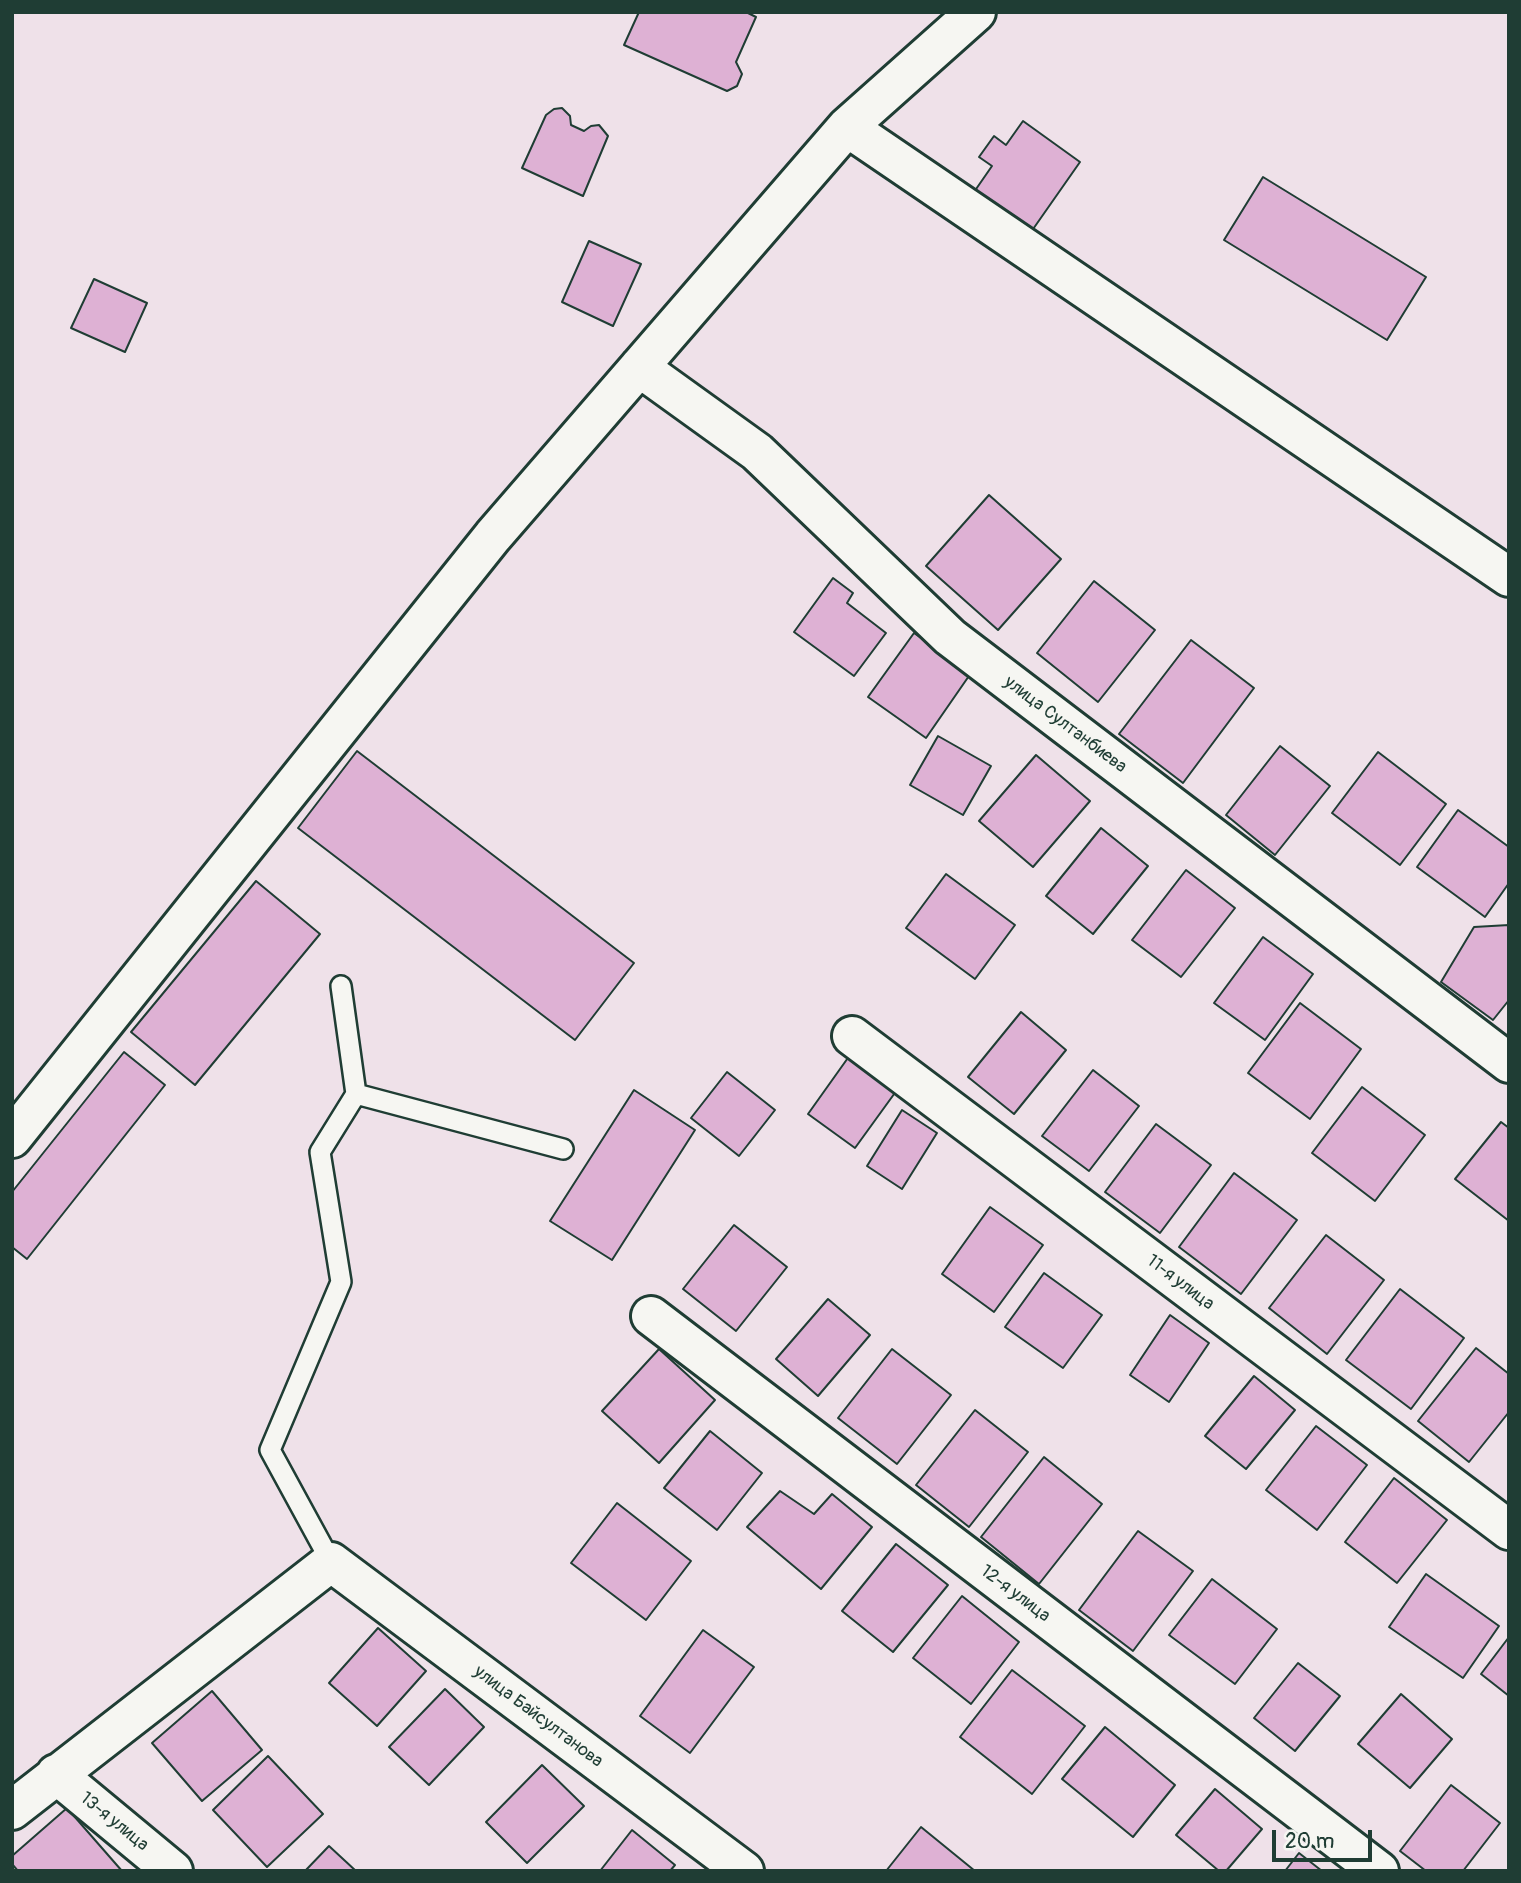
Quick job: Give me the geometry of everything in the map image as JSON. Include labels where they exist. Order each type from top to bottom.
[{"type":"street","points":[[12,1138],[493,536],[847,127],[976,12]]},
{"type":"street","points":[[847,127],[1509,577]]},
{"type":"street","name":"улица Султанбиева","points":[[639,367],[757,453],[950,637],[1509,1063]]},
{"type":"street","name":"11-я улица","points":[[852,1036],[1509,1530]]},
{"type":"street","name":"12-я улица","points":[[651,1316],[1379,1871]]},
{"type":"street","points":[[12,1810],[331,1562]]},
{"type":"street","name":"улица Байсултанова","points":[[331,1562],[744,1871]]},
{"type":"street","name":"13-я улица","points":[[56,1774],[173,1871]]},
{"type":"lane","points":[[331,1562],[270,1450],[341,1282],[320,1153],[356,1094],[341,986]]},
{"type":"lane","points":[[356,1094],[562,1149]]},
{"type":"building","points":[[639,12],[746,12],[756,17],[736,62],[742,74],[737,86],[727,91],[624,45]]},
{"type":"building","points":[[562,108],[570,116],[571,125],[584,131],[599,125],[608,136],[583,196],[522,168],[546,115],[554,109]]},
{"type":"building","points":[[1023,121],[1080,162],[1031,232],[974,192],[992,166],[979,157],[994,136],[1006,145]]},
{"type":"building","points":[[1263,177],[1426,277],[1387,340],[1224,240]]},
{"type":"building","points":[[589,241],[641,264],[613,326],[562,302]]},
{"type":"building","points":[[94,279],[147,303],[125,352],[71,328]]},
{"type":"building","points":[[989,495],[1061,559],[998,630],[926,566]]},
{"type":"building","points":[[833,578],[853,593],[847,603],[886,633],[854,676],[794,632]]},
{"type":"building","points":[[1094,581],[1155,630],[1098,702],[1037,653]]},
{"type":"building","points":[[914,633],[971,673],[926,738],[868,697]]},
{"type":"building","points":[[1191,640],[1254,688],[1183,783],[1119,734]]},
{"type":"building","points":[[938,736],[991,766],[963,815],[910,785]]},
{"type":"building","points":[[1280,746],[1330,786],[1275,855],[1226,815]]},
{"type":"building","points":[[357,751],[634,963],[575,1040],[298,828]]},
{"type":"building","points":[[1378,752],[1446,804],[1400,865],[1332,813]]},
{"type":"building","points":[[1036,755],[1090,801],[1033,867],[979,821]]},
{"type":"building","points":[[1458,810],[1509,847],[1509,883],[1485,917],[1417,867]]},
{"type":"building","points":[[1101,828],[1148,866],[1093,934],[1046,896]]},
{"type":"building","points":[[1186,870],[1235,908],[1181,977],[1132,940]]},
{"type":"building","points":[[946,874],[1015,925],[975,979],[906,928]]},
{"type":"building","points":[[256,881],[320,934],[195,1085],[131,1032]]},
{"type":"building","points":[[1509,925],[1509,1000],[1493,1020],[1441,982],[1474,927]]},
{"type":"building","points":[[1263,937],[1313,974],[1265,1040],[1214,1003]]},
{"type":"building","points":[[1300,1003],[1361,1049],[1310,1119],[1248,1073]]},
{"type":"building","points":[[1021,1012],[1066,1050],[1014,1114],[968,1077]]},
{"type":"building","points":[[124,1052],[165,1085],[27,1259],[12,1247],[12,1192]]},
{"type":"building","points":[[850,1055],[897,1090],[855,1148],[808,1114]]},
{"type":"building","points":[[1093,1070],[1139,1106],[1089,1171],[1042,1136]]},
{"type":"building","points":[[727,1072],[775,1110],[739,1156],[691,1118]]},
{"type":"building","points":[[1362,1087],[1425,1135],[1375,1201],[1312,1153]]},
{"type":"building","points":[[634,1090],[695,1130],[612,1260],[550,1221]]},
{"type":"building","points":[[902,1110],[937,1133],[902,1189],[867,1166]]},
{"type":"building","points":[[1501,1122],[1509,1128],[1509,1221],[1455,1179]]},
{"type":"building","points":[[1156,1124],[1211,1165],[1160,1233],[1105,1192]]},
{"type":"building","points":[[1234,1173],[1297,1220],[1241,1294],[1179,1247]]},
{"type":"building","points":[[990,1207],[1043,1245],[994,1312],[942,1274]]},
{"type":"building","points":[[734,1225],[787,1267],[736,1331],[683,1289]]},
{"type":"building","points":[[1326,1235],[1384,1280],[1327,1354],[1269,1308]]},
{"type":"building","points":[[1044,1273],[1102,1315],[1063,1368],[1005,1327]]},
{"type":"building","points":[[1400,1289],[1464,1338],[1411,1409],[1346,1360]]},
{"type":"building","points":[[828,1299],[870,1335],[818,1396],[776,1359]]},
{"type":"building","points":[[1170,1315],[1209,1343],[1169,1402],[1130,1375]]},
{"type":"building","points":[[1476,1348],[1509,1374],[1509,1412],[1469,1462],[1418,1421]]},
{"type":"building","points":[[659,1349],[715,1400],[659,1463],[602,1411]]},
{"type":"building","points":[[892,1349],[951,1395],[897,1464],[838,1418]]},
{"type":"building","points":[[1254,1376],[1295,1410],[1246,1469],[1205,1436]]},
{"type":"building","points":[[975,1410],[1028,1452],[969,1527],[916,1485]]},
{"type":"building","points":[[1316,1426],[1367,1465],[1317,1530],[1266,1490]]},
{"type":"building","points":[[710,1431],[762,1473],[717,1530],[664,1488]]},
{"type":"building","points":[[1044,1457],[1102,1504],[1039,1584],[981,1537]]},
{"type":"building","points":[[1394,1478],[1447,1520],[1397,1583],[1345,1542]]},
{"type":"building","points":[[780,1491],[814,1514],[832,1494],[872,1527],[821,1589],[747,1527]]},
{"type":"building","points":[[617,1503],[691,1561],[646,1620],[571,1563]]},
{"type":"building","points":[[1138,1531],[1193,1571],[1133,1651],[1079,1610]]},
{"type":"building","points":[[896,1544],[948,1585],[893,1652],[842,1611]]},
{"type":"building","points":[[1426,1574],[1499,1626],[1463,1678],[1389,1627]]},
{"type":"building","points":[[1212,1579],[1277,1629],[1235,1684],[1169,1635]]},
{"type":"building","points":[[962,1596],[1019,1642],[971,1704],[913,1658]]},
{"type":"building","points":[[378,1628],[426,1671],[377,1726],[329,1683]]},
{"type":"building","points":[[703,1630],[754,1667],[690,1753],[640,1716]]},
{"type":"building","points":[[1509,1637],[1509,1696],[1481,1674]]},
{"type":"building","points":[[1298,1663],[1340,1696],[1295,1751],[1254,1718]]},
{"type":"building","points":[[1012,1670],[1085,1726],[1032,1794],[960,1737]]},
{"type":"building","points":[[445,1689],[484,1727],[429,1785],[389,1747]]},
{"type":"building","points":[[212,1691],[262,1750],[202,1801],[152,1743]]},
{"type":"building","points":[[1401,1694],[1452,1739],[1410,1788],[1358,1744]]},
{"type":"building","points":[[1105,1727],[1175,1785],[1133,1837],[1062,1779]]},
{"type":"building","points":[[268,1756],[323,1814],[267,1867],[213,1810]]},
{"type":"building","points":[[542,1765],[584,1806],[527,1863],[486,1822]]},
{"type":"building","points":[[1451,1785],[1500,1823],[1463,1871],[1426,1871],[1400,1851]]},
{"type":"building","points":[[1215,1789],[1262,1829],[1226,1871],[1219,1871],[1176,1835]]},
{"type":"building","points":[[67,1808],[122,1871],[18,1871],[12,1864],[12,1856]]},
{"type":"building","points":[[921,1827],[975,1871],[886,1871]]},
{"type":"building","points":[[632,1830],[675,1865],[670,1871],[600,1871]]},
{"type":"building","points":[[329,1846],[356,1871],[305,1871]]},
{"type":"building","points":[[1299,1853],[1322,1871],[1285,1871]]}]
